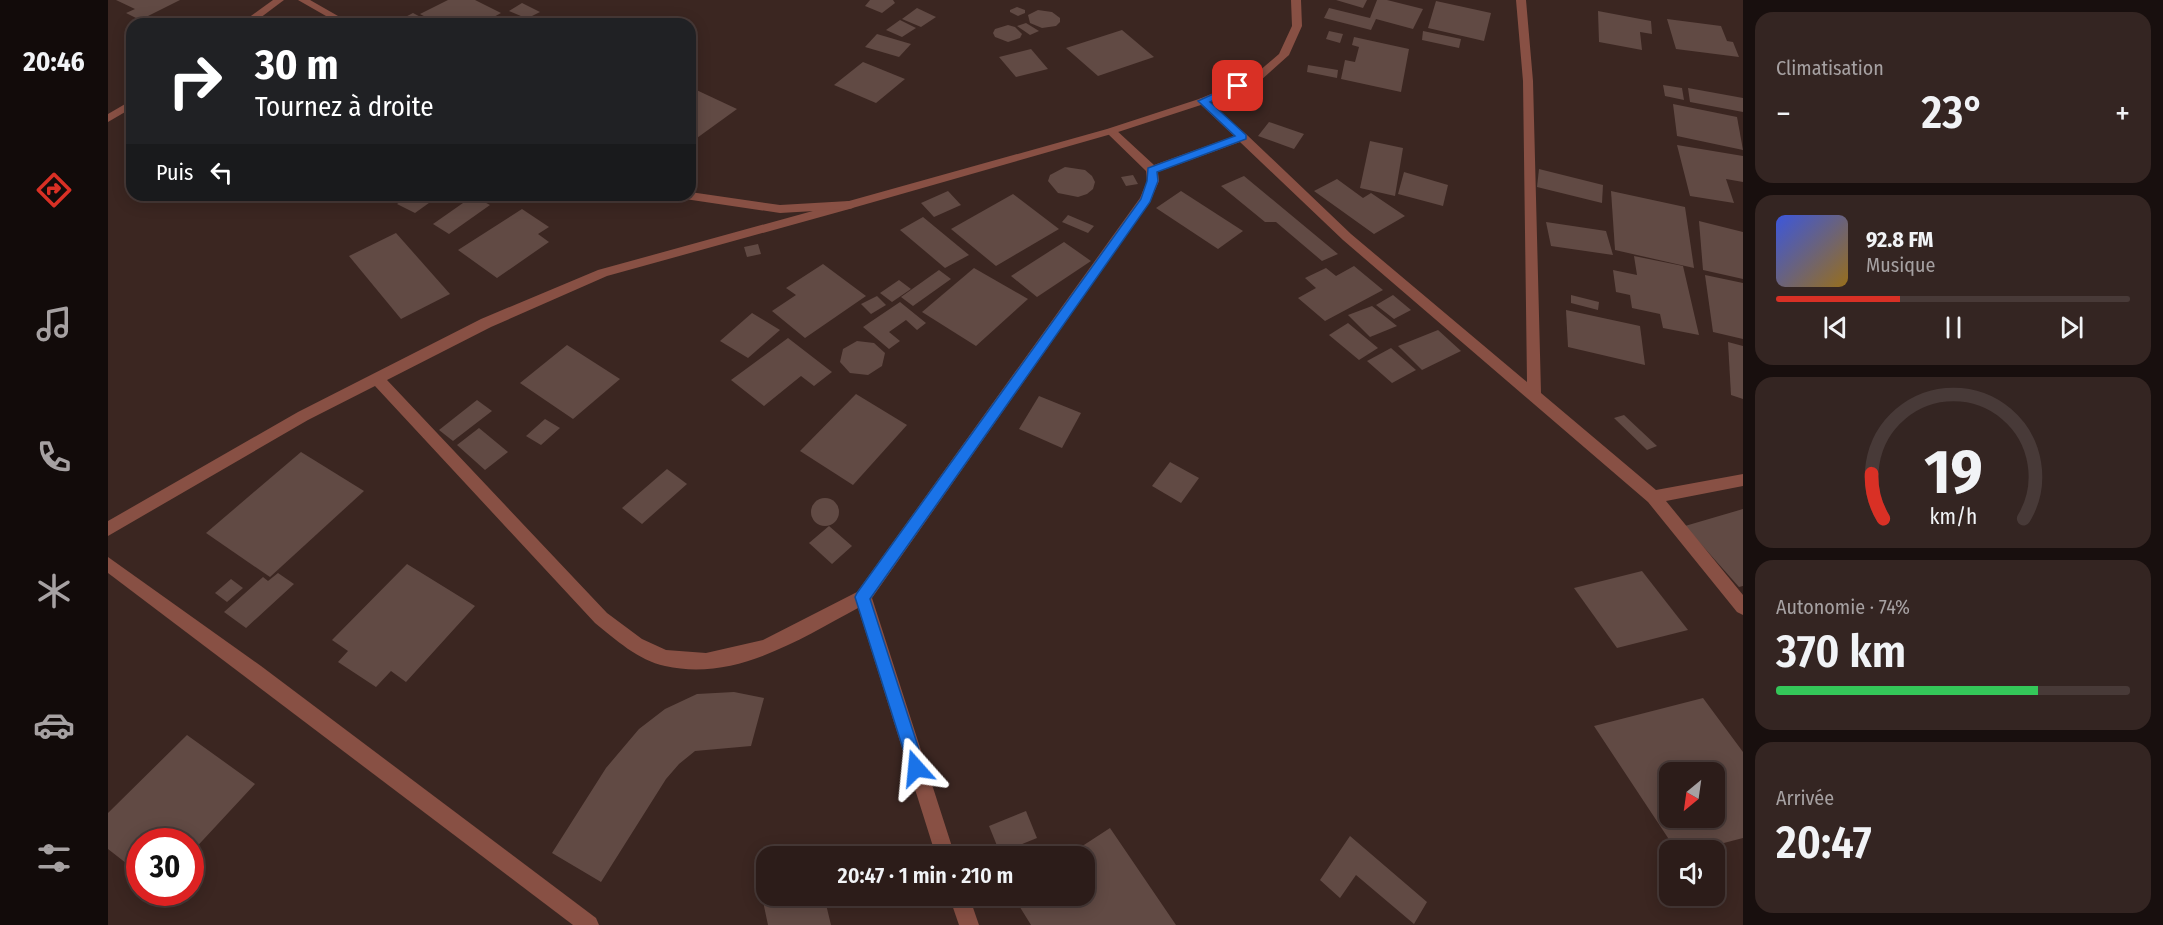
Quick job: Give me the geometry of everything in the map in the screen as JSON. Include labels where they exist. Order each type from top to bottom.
[{"type":"street","points":[[254,18],[279,0]]},
{"type":"street","points":[[303,0],[336,18]]},
{"type":"street","points":[[108,529],[303,416],[486,323],[603,273],[1111,131],[1203,101],[1256,79],[1284,55],[1297,26],[1296,0]]},
{"type":"street","points":[[1521,0],[1528,81],[1534,393]]},
{"type":"street","points":[[1203,101],[1347,237],[1534,393],[1653,497],[1743,607]]},
{"type":"street","points":[[108,119],[126,107]]},
{"type":"street","points":[[377,379],[601,618],[636,645],[665,658],[706,661],[766,648],[862,597],[1146,199],[1152,181],[1152,170],[1111,131]]},
{"type":"street","points":[[1152,170],[1242,137]]},
{"type":"street","points":[[696,197],[780,209],[849,206]]},
{"type":"street","points":[[1653,497],[1743,480]]},
{"type":"street","points":[[108,564],[255,672],[589,925]]},
{"type":"street","points":[[862,597],[943,846]]},
{"type":"street","points":[[962,906],[969,925]]},
{"type":"building","points":[[116,0],[180,0],[144,18],[136,18],[126,13],[135,9]]},
{"type":"building","points":[[448,0],[475,0],[501,13],[492,18],[428,18],[420,14]]},
{"type":"building","points":[[870,0],[893,0],[895,3],[882,13],[865,6]]},
{"type":"building","points":[[1336,0],[1367,0],[1363,8]]},
{"type":"building","points":[[1377,0],[1387,0],[1423,9],[1413,29],[1376,19],[1371,30],[1324,18],[1329,8],[1370,18]]},
{"type":"building","points":[[1436,1],[1491,13],[1484,41],[1428,28]]},
{"type":"building","points":[[522,3],[540,12],[532,16],[536,18],[526,18],[509,11]]},
{"type":"building","points":[[1017,7],[1025,10],[1025,13],[1018,16],[1010,12]]},
{"type":"building","points":[[917,8],[936,17],[921,27],[902,19]]},
{"type":"building","points":[[1038,10],[1052,12],[1060,18],[1060,22],[1056,26],[1042,28],[1030,23],[1028,15]]},
{"type":"building","points":[[1598,11],[1651,21],[1652,34],[1640,32],[1642,50],[1599,42]]},
{"type":"building","points":[[413,13],[422,18],[403,18]]},
{"type":"building","points":[[1667,19],[1721,26],[1727,41],[1733,42],[1739,57],[1676,49]]},
{"type":"building","points":[[900,20],[916,28],[902,37],[886,30]]},
{"type":"building","points":[[1026,23],[1039,31],[1030,35],[1017,26]]},
{"type":"building","points":[[1008,25],[1015,27],[1022,34],[1020,38],[1008,42],[995,37],[993,33],[995,29]]},
{"type":"building","points":[[1122,30],[1154,57],[1098,76],[1066,48]]},
{"type":"building","points":[[1329,31],[1343,34],[1340,43],[1326,39]]},
{"type":"building","points":[[1423,31],[1461,39],[1459,48],[1422,40]]},
{"type":"building","points":[[877,34],[911,44],[899,57],[865,47]]},
{"type":"building","points":[[1354,37],[1409,49],[1401,92],[1341,79],[1345,60],[1355,62],[1359,47],[1352,45]]},
{"type":"building","points":[[1031,49],[1048,69],[1016,77],[999,57]]},
{"type":"building","points":[[863,62],[905,79],[876,103],[834,85]]},
{"type":"building","points":[[1308,65],[1338,70],[1337,78],[1307,72]]},
{"type":"building","points":[[1663,85],[1682,88],[1684,100],[1665,96]]},
{"type":"building","points":[[1688,88],[1743,98],[1743,112],[1690,102]]},
{"type":"building","points":[[696,90],[737,109],[696,139]]},
{"type":"building","points":[[1673,104],[1737,117],[1743,150],[1677,136]]},
{"type":"building","points":[[1269,122],[1304,134],[1294,149],[1258,136]]},
{"type":"building","points":[[1370,141],[1403,148],[1395,196],[1360,188]]},
{"type":"building","points":[[1677,145],[1743,156],[1743,182],[1726,179],[1734,203],[1690,196]]},
{"type":"building","points":[[1065,167],[1085,170],[1095,182],[1093,189],[1078,197],[1058,193],[1048,181],[1050,175]]},
{"type":"building","points":[[1539,169],[1603,185],[1602,203],[1537,187]]},
{"type":"building","points":[[1404,172],[1448,185],[1443,206],[1398,194]]},
{"type":"building","points":[[1133,175],[1138,184],[1126,186],[1121,177]]},
{"type":"building","points":[[1244,176],[1338,254],[1322,261],[1276,222],[1265,222],[1221,186]]},
{"type":"building","points":[[1337,179],[1363,198],[1371,193],[1405,216],[1374,234],[1314,191]]},
{"type":"building","points":[[948,191],[961,205],[934,217],[921,203]]},
{"type":"building","points":[[1181,191],[1243,231],[1218,249],[1156,208]]},
{"type":"building","points":[[1611,191],[1685,207],[1694,268],[1615,250]]},
{"type":"building","points":[[1013,194],[1059,229],[996,266],[951,229]]},
{"type":"building","points":[[401,201],[432,201],[415,213],[397,204]]},
{"type":"building","points":[[466,201],[482,201],[490,205],[449,234],[433,224]]},
{"type":"building","points":[[522,209],[549,227],[538,234],[549,242],[497,278],[458,250]]},
{"type":"building","points":[[1068,215],[1094,226],[1088,233],[1062,222]]},
{"type":"building","points":[[923,217],[969,255],[945,268],[900,230]]},
{"type":"building","points":[[1699,221],[1743,232],[1743,279],[1703,270]]},
{"type":"building","points":[[1546,222],[1606,231],[1613,255],[1551,246]]},
{"type":"building","points":[[396,233],[450,294],[401,319],[349,256]]},
{"type":"building","points":[[1064,242],[1091,261],[1037,297],[1011,276]]},
{"type":"building","points":[[758,244],[761,254],[747,257],[744,247]]},
{"type":"building","points":[[1634,256],[1683,266],[1699,335],[1663,328],[1660,314],[1632,308],[1630,295],[1616,292],[1613,270],[1637,275]]},
{"type":"building","points":[[823,264],[866,296],[805,338],[772,311],[796,295],[786,288]]},
{"type":"building","points":[[1354,266],[1383,290],[1325,321],[1298,298],[1316,288],[1305,278],[1326,268],[1336,276]]},
{"type":"building","points":[[974,268],[1028,299],[976,346],[922,312]]},
{"type":"building","points":[[939,270],[951,279],[913,306],[901,297]]},
{"type":"building","points":[[1705,275],[1743,283],[1743,339],[1713,332]]},
{"type":"building","points":[[899,280],[911,289],[892,302],[880,293]]},
{"type":"building","points":[[1393,295],[1411,310],[1394,319],[1376,305]]},
{"type":"building","points":[[1571,295],[1599,302],[1598,310],[1571,303]]},
{"type":"building","points":[[877,296],[886,305],[871,314],[861,304]]},
{"type":"building","points":[[900,302],[926,323],[917,330],[906,320],[889,332],[900,341],[889,349],[863,327]]},
{"type":"building","points":[[1372,306],[1397,326],[1370,337],[1348,315]]},
{"type":"building","points":[[1566,310],[1640,326],[1645,365],[1568,347]]},
{"type":"building","points":[[752,313],[780,330],[748,358],[720,341]]},
{"type":"building","points":[[1348,323],[1378,348],[1359,360],[1329,335]]},
{"type":"building","points":[[1438,330],[1461,351],[1422,370],[1398,346]]},
{"type":"building","points":[[788,338],[832,372],[814,386],[801,376],[764,406],[731,380]]},
{"type":"building","points":[[857,341],[874,343],[885,353],[882,366],[868,375],[850,373],[840,362],[843,349]]},
{"type":"building","points":[[1728,342],[1743,346],[1743,399],[1731,395]]},
{"type":"building","points":[[567,345],[620,379],[573,419],[520,383]]},
{"type":"building","points":[[1391,348],[1416,370],[1392,383],[1367,361]]},
{"type":"building","points":[[856,394],[907,425],[853,485],[800,451]]},
{"type":"building","points":[[1039,396],[1081,413],[1062,448],[1019,429]]},
{"type":"building","points":[[477,400],[492,411],[453,441],[439,430]]},
{"type":"building","points":[[1624,415],[1657,446],[1647,450],[1614,418]]},
{"type":"building","points":[[545,419],[560,428],[541,445],[526,436]]},
{"type":"building","points":[[479,428],[508,452],[485,470],[457,445]]},
{"type":"building","points":[[301,452],[364,491],[270,577],[206,533]]},
{"type":"building","points":[[1170,462],[1199,478],[1181,503],[1152,486]]},
{"type":"building","points":[[667,469],[687,484],[642,524],[622,508]]},
{"type":"building","points":[[825,498],[835,502],[839,512],[835,522],[825,526],[815,522],[811,512],[815,502]]},
{"type":"building","points":[[1743,509],[1743,586],[1739,587],[1685,526]]},
{"type":"building","points":[[829,526],[852,546],[832,564],[809,543]]},
{"type":"building","points":[[407,564],[475,606],[406,682],[391,671],[376,687],[338,662],[348,651],[332,640]]},
{"type":"building","points":[[1642,571],[1688,630],[1617,648],[1574,588]]},
{"type":"building","points":[[278,573],[294,584],[246,628],[224,612],[263,577],[268,581]]},
{"type":"building","points":[[231,579],[243,588],[227,602],[215,593]]},
{"type":"building","points":[[734,692],[764,698],[751,746],[695,751],[679,764],[666,779],[601,882],[552,853],[606,768],[639,729],[665,709],[697,694]]},
{"type":"building","points":[[1703,698],[1743,752],[1743,838],[1725,843],[1725,840],[1669,840],[1661,828],[1725,828],[1725,762],[1659,762],[1659,824],[1594,726]]},
{"type":"building","points":[[187,735],[255,784],[204,839],[204,828],[126,828],[126,863],[108,849],[108,813]]},
{"type":"building","points":[[1026,811],[1037,838],[1017,846],[997,846],[989,826]]},
{"type":"building","points":[[1110,828],[1176,925],[1031,925],[1019,906],[1095,906],[1095,846],[1082,846]]},
{"type":"building","points":[[1350,836],[1427,902],[1414,924],[1356,875],[1340,898],[1320,880]]},
{"type":"building","points":[[764,906],[826,906],[831,925],[768,925]]},
{"type":"route","points":[[916,768],[862,597],[1146,199],[1152,181],[1152,170],[1242,137],[1203,101],[1238,86]]}]
